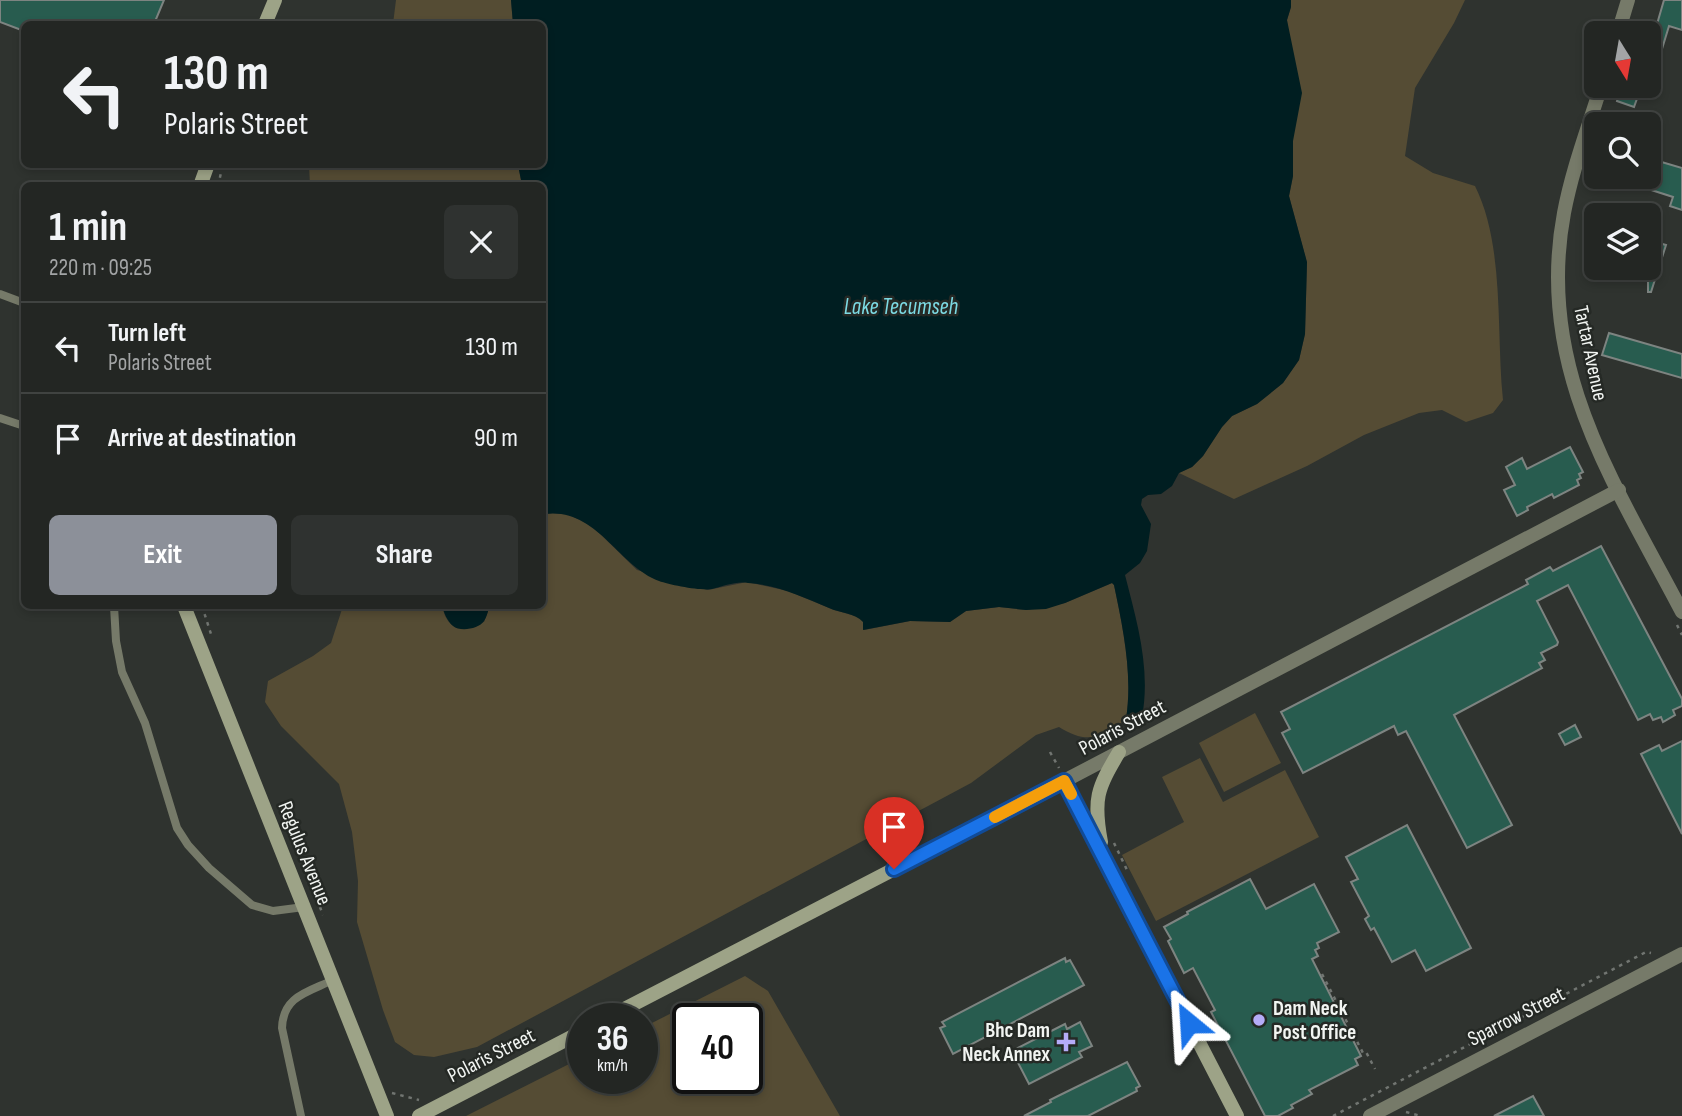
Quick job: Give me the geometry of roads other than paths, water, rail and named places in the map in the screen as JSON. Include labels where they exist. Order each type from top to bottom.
[{"type":"street","points":[[266,21],[275,0]]},
{"type":"street","points":[[1622,21],[1628,0]]},
{"type":"street","name":"Tartar Avenue","points":[[1597,98],[1564,211],[1558,305],[1565,354],[1580,407],[1679,618]]},
{"type":"street","name":"Polaris Street","points":[[635,1003],[1062,775],[1119,752],[1619,490]]},
{"type":"street","name":"Regulus Avenue","points":[[185,609],[387,1116]]},
{"type":"street","points":[[1103,857],[1096,817],[1097,793],[1119,752]]},
{"type":"street","points":[[1062,775],[1237,1116]]},
{"type":"street","name":"Sparrow Street","points":[[1370,1116],[1682,954]]},
{"type":"street","name":"Polaris Street","points":[[419,1116],[567,1039]]},
{"type":"lane","points":[[0,294],[21,302]]},
{"type":"lane","points":[[0,418],[21,425]]},
{"type":"lane","points":[[114,609],[116,641],[122,672],[145,723],[177,828],[209,868],[252,905],[274,911],[304,907]]},
{"type":"lane","points":[[301,1116],[282,1028],[285,1008],[296,998],[333,980]]},
{"type":"water","name":"Lake Tecumseh","points":[[511,0],[1291,0],[1287,20],[1302,93],[1293,141],[1293,176],[1289,196],[1307,262],[1305,334],[1299,360],[1283,383],[1257,404],[1232,416],[1203,456],[1192,467],[1179,473],[1172,486],[1161,494],[1148,495],[1142,499],[1141,505],[1151,524],[1147,551],[1140,563],[1125,575],[1144,663],[1142,717],[1131,722],[1126,719],[1126,652],[1112,583],[1046,609],[999,607],[966,611],[950,622],[910,621],[863,630],[863,622],[856,617],[769,586],[739,583],[701,589],[659,581],[644,573],[593,528],[578,519],[562,514],[546,514],[546,182],[521,182],[519,168],[546,168],[546,21],[513,21]]},
{"type":"water","points":[[443,609],[489,609],[482,624],[474,628],[456,628]]},
{"type":"place","name":"Dam Neck Post Office","points":[[1259,1020]]},
{"type":"place","name":"Bhc Dam Neck Annex","points":[[1066,1042]]}]
